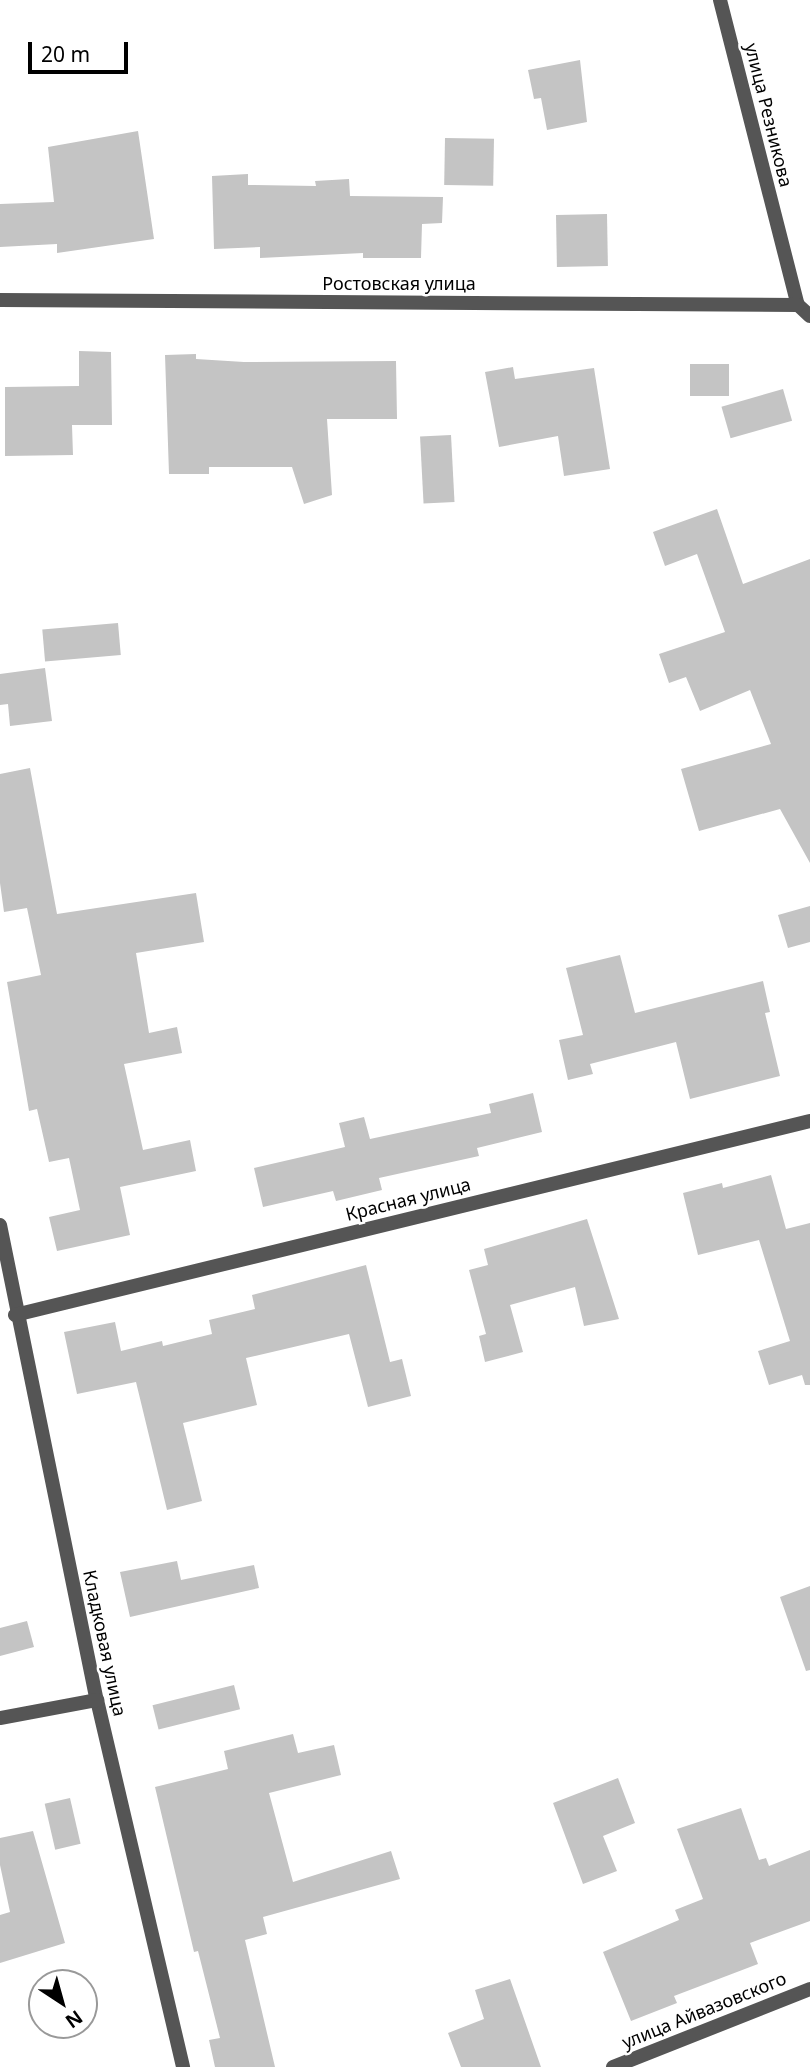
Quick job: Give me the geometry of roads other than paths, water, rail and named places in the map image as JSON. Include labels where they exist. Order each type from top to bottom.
[{"type":"street","name":"улица Резникова","points":[[720,0],[798,305]]},
{"type":"street","name":"Ростовская улица","points":[[0,299],[798,305]]},
{"type":"street","points":[[798,305],[810,316]]},
{"type":"street","name":"Красная улица","points":[[15,1315],[810,1121]]},
{"type":"street","name":"Кладковая улица","points":[[0,1225],[15,1315],[97,1700],[183,2067]]},
{"type":"street","points":[[0,1718],[97,1700]]},
{"type":"street","name":"улица Айвазовского","points":[[613,2067],[810,1989]]}]
